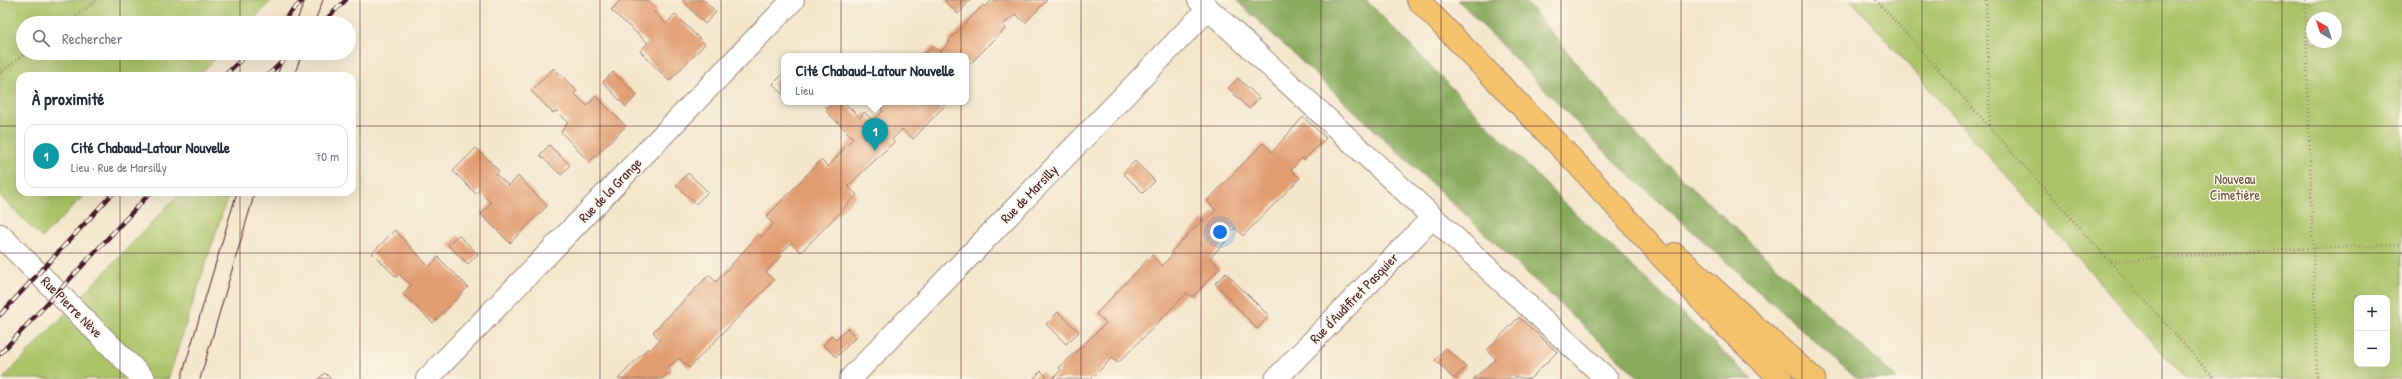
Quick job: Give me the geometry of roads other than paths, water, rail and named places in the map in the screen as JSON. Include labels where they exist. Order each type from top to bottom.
[{"type":"main road","points":[[1418,0],[1578,165],[1693,292],[1780,379]]},
{"type":"main road","points":[[1578,165],[1814,379]]},
{"type":"street","name":"Rue de la Grange","points":[[427,379],[793,0]]},
{"type":"street","points":[[1204,4],[1606,379]]},
{"type":"street","name":"Rue de Marsilly","points":[[850,379],[1204,4]]},
{"type":"street","name":"Rue d'Audiffret Pasquier","points":[[1276,379],[1432,218]]},
{"type":"street","name":"Rue Pierre Nève","points":[[0,235],[144,379]]},
{"type":"tram line","points":[[299,16],[305,0]]},
{"type":"tram line","points":[[317,16],[323,0]]},
{"type":"tram line","points":[[278,72],[283,60]]},
{"type":"tram line","points":[[295,72],[300,60]]},
{"type":"tram line","points":[[181,379],[236,196]]},
{"type":"tram line","points":[[200,379],[254,196]]},
{"type":"railway","points":[[287,16],[303,0]]},
{"type":"railway","points":[[329,16],[346,0]]},
{"type":"railway","points":[[228,72],[241,60]]},
{"type":"railway","points":[[271,72],[284,60]]},
{"type":"railway","points":[[0,315],[110,196]]},
{"type":"railway","points":[[0,354],[147,196]]},
{"type":"place","name":"Cité Chabaud-Latour Nouvelle","points":[[875,151]]},
{"type":"park label","name":"Nouveau Cimetière","points":[[2235,188]]}]
